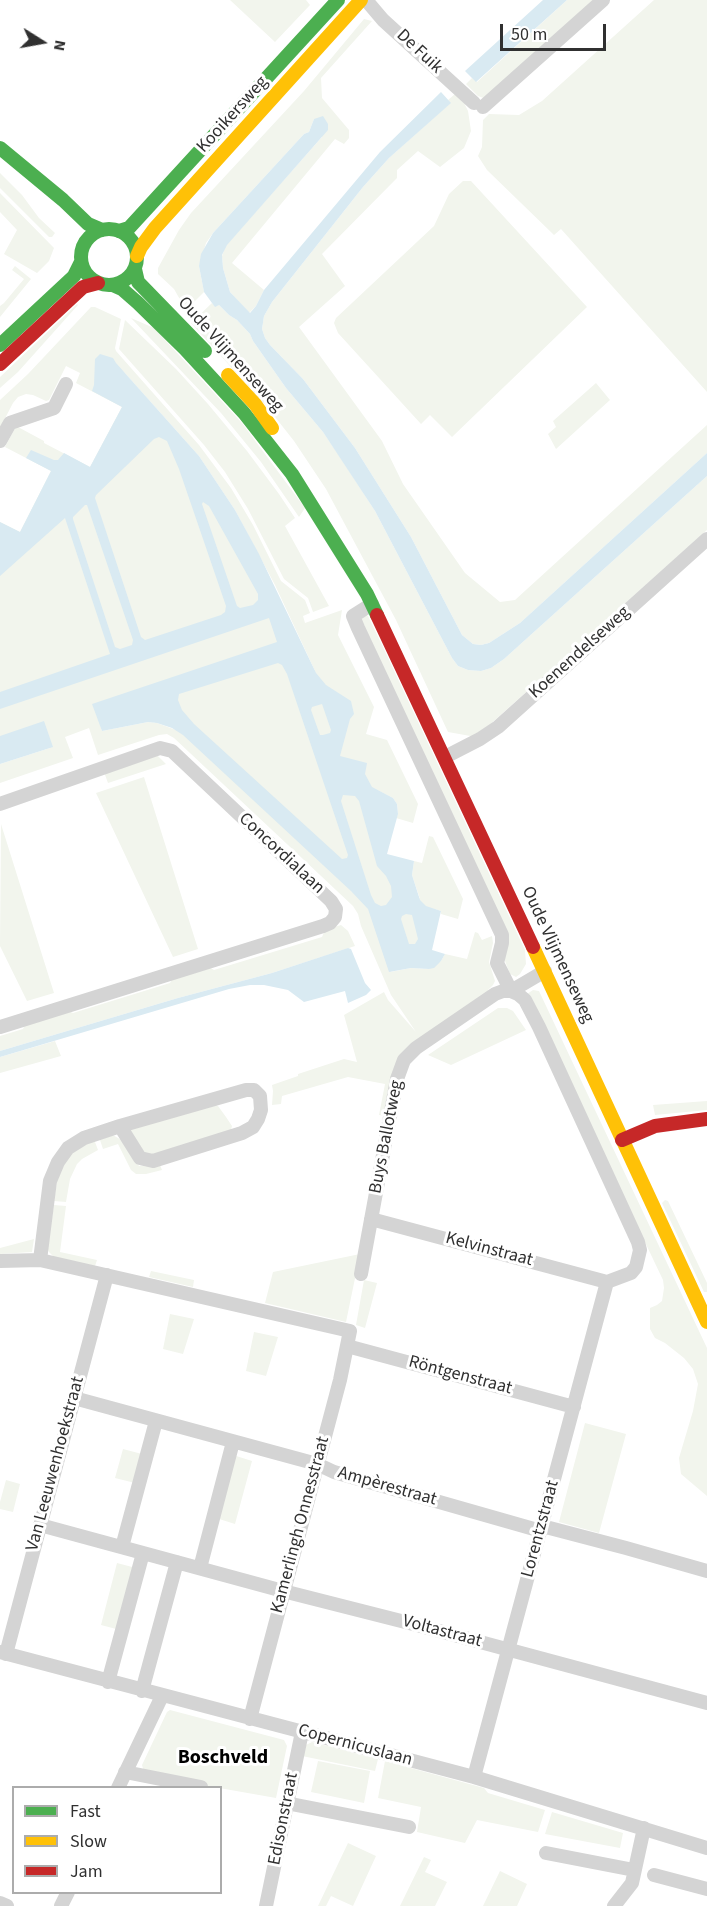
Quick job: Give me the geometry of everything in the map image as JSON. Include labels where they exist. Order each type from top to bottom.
[{"type":"street","name":"Kooikersweg","points":[[119,231],[129,228],[338,0]]},
{"type":"street","name":"Kooikersweg","points":[[136,262],[141,247],[155,228],[361,0]]},
{"type":"street","name":"De Fuik","points":[[366,0],[383,20],[478,105],[603,0]]},
{"type":"street","points":[[0,148],[63,200],[88,224],[102,230]]},
{"type":"street","points":[[0,159],[53,209]]},
{"type":"street","points":[[0,364],[83,287],[98,284],[113,285],[124,281],[136,262],[134,245],[130,238],[119,231],[102,230],[80,239],[81,262],[87,276],[98,284]]},
{"type":"street","points":[[0,345],[74,276],[81,262]]},
{"type":"street","name":"Oude Vlijmenseweg","points":[[136,262],[138,282],[255,404],[300,466],[323,503],[445,757],[707,1322]]},
{"type":"street","name":"Oude Vlijmenseweg","points":[[113,285],[126,292],[185,349],[244,413],[291,474],[369,599]]},
{"type":"street","points":[[0,441],[10,423],[54,408],[66,384]]},
{"type":"street","name":"Koenendelseweg","points":[[445,757],[498,727],[707,539]]},
{"type":"street","points":[[369,599],[353,616],[357,628],[502,935],[498,963],[511,991],[525,1000],[539,1027],[638,1242],[640,1250],[636,1267],[631,1273],[607,1282]]},
{"type":"street","name":"Concordialaan","points":[[0,804],[160,748],[172,751],[331,901],[336,909],[330,923],[323,926],[0,1027]]},
{"type":"street","name":"Buys Ballotweg","points":[[361,1274],[397,1079],[404,1060],[416,1048],[495,994],[511,991],[545,971]]},
{"type":"street","points":[[40,1260],[50,1181],[58,1162],[68,1148],[84,1138],[120,1126],[246,1090],[254,1090],[260,1096],[261,1110],[253,1127],[242,1133],[153,1161],[140,1158],[120,1126]]},
{"type":"street","points":[[622,1140],[654,1126],[707,1119]]},
{"type":"street","name":"Kelvinstraat","points":[[371,1219],[607,1282]]},
{"type":"street","points":[[0,1261],[40,1260],[107,1275]]},
{"type":"street","name":"Kamerlingh Onnesstraat","points":[[107,1275],[350,1331],[340,1380],[250,1719]]},
{"type":"street","name":"Van Leeuwenhoekstraat","points":[[3,1653],[107,1275]]},
{"type":"street","name":"Lorentzstraat","points":[[474,1777],[607,1282]]},
{"type":"street","name":"Röntgenstraat","points":[[347,1346],[574,1407]]},
{"type":"street","name":"Ampèrestraat","points":[[74,1398],[317,1464],[334,1472],[707,1571]]},
{"type":"street","points":[[122,1547],[156,1420]]},
{"type":"street","points":[[200,1568],[234,1442]]},
{"type":"street","name":"Voltastraat","points":[[40,1525],[707,1703]]},
{"type":"street","points":[[108,1682],[142,1553]]},
{"type":"street","points":[[142,1690],[177,1562]]},
{"type":"street","name":"Copernicuslaan","points":[[3,1653],[474,1777],[707,1848]]},
{"type":"street","points":[[119,1786],[162,1696]]},
{"type":"street","name":"Edisonstraat","points":[[266,1906],[302,1732]]},
{"type":"street","points":[[125,1772],[196,1786]]},
{"type":"street","points":[[286,1803],[408,1827]]},
{"type":"street","points":[[614,1906],[632,1883],[644,1828]]},
{"type":"street","points":[[546,1853],[634,1870]]},
{"type":"street","points":[[654,1875],[707,1889]]},
{"type":"street","points":[[0,1903],[7,1906]]},
{"type":"shaded area","points":[[230,0],[306,0],[310,5],[275,42]]},
{"type":"shaded area","points":[[543,0],[567,0],[476,82],[465,71]]},
{"type":"shaded area","points":[[567,0],[597,0],[486,99],[478,96],[466,84],[472,78],[477,82]]},
{"type":"shaded area","points":[[654,0],[707,0],[707,392],[561,229],[554,235],[487,170],[478,156],[482,147],[483,120],[489,114],[519,115],[542,101]]},
{"type":"shaded area","points":[[364,19],[372,21],[321,78],[322,98],[349,130],[349,138],[344,144],[335,139],[232,263],[264,290],[256,306],[249,313],[230,292],[222,256],[226,245],[322,137],[314,119],[309,132],[304,134],[206,243],[199,266],[204,292],[186,310],[174,289],[158,274],[158,268],[179,230],[191,213],[304,91]]},
{"type":"shaded area","points":[[441,92],[451,103],[389,158],[363,187],[272,302],[264,316],[262,329],[270,345],[303,379],[355,448],[411,537],[462,635],[473,644],[481,645],[489,643],[520,623],[707,453],[707,476],[504,659],[491,668],[481,671],[458,666],[452,658],[375,511],[323,432],[286,388],[250,334],[219,305],[215,307],[204,292],[199,266],[201,254],[213,233],[304,134],[309,132],[314,119],[323,116],[328,124],[328,130],[227,245],[222,255],[230,292],[250,313],[264,290],[380,152]]},
{"type":"shaded area","points":[[455,94],[468,111],[471,131],[464,148],[440,167],[418,151],[397,170],[397,178],[322,254],[345,286],[299,327],[382,441],[403,484],[465,573],[500,602],[515,600],[707,425],[707,453],[520,623],[489,643],[481,645],[473,644],[462,635],[411,537],[355,448],[303,379],[270,345],[262,329],[264,316],[272,302],[363,187],[389,158],[450,103],[448,100]]},
{"type":"shaded area","points":[[0,173],[55,233],[52,237],[49,237],[0,188]]},
{"type":"shaded area","points":[[463,181],[471,181],[587,307],[452,437],[430,415],[421,424],[338,333],[334,323],[336,318],[434,226],[449,194]]},
{"type":"shaded area","points":[[0,193],[54,248],[49,261],[37,273],[4,254],[17,230],[0,212]]},
{"type":"shaded area","points":[[15,266],[31,279],[0,317],[0,306],[24,279],[12,270]]},
{"type":"shaded area","points":[[212,303],[215,306],[219,305],[250,334],[286,388],[323,432],[342,460],[375,511],[458,666],[481,671],[491,668],[504,659],[707,476],[707,530],[476,737],[448,732],[396,620],[326,489],[294,441],[268,408],[191,323]]},
{"type":"shaded area","points":[[77,304],[18,372],[0,388],[0,377]]},
{"type":"shaded area","points":[[91,307],[121,319],[116,351],[199,445],[231,488],[253,525],[281,581],[305,600],[310,613],[303,616],[305,623],[342,610],[338,635],[374,707],[366,734],[387,740],[418,804],[413,823],[396,818],[397,804],[393,798],[377,790],[376,855],[420,899],[412,875],[414,861],[422,863],[429,836],[433,837],[463,899],[458,919],[427,907],[419,956],[390,972],[411,968],[429,969],[441,961],[445,954],[467,959],[475,932],[482,940],[492,936],[493,943],[489,962],[495,981],[488,990],[490,993],[404,1062],[386,1116],[379,1115],[385,1084],[348,1077],[282,1096],[281,1104],[272,1105],[272,1085],[344,1059],[357,1062],[344,1015],[384,992],[388,1000],[416,1032],[391,995],[353,906],[174,738],[167,734],[159,735],[98,755],[89,728],[65,737],[73,758],[0,783],[0,764],[53,747],[0,760],[0,522],[20,532],[51,471],[5,447],[15,428],[18,427],[90,467],[122,407],[76,383],[80,373],[66,366],[49,400],[26,394],[18,397],[0,428],[0,400],[28,374]],"holes":[[[123,371],[199,456],[235,510],[275,585],[315,671],[297,650],[154,414]],[[166,719],[176,730],[148,722],[102,731],[100,724]]]},
{"type":"shaded area","points":[[131,318],[154,328],[242,423],[305,508],[299,517],[261,462],[221,413]]},
{"type":"shaded area","points":[[125,320],[176,369],[208,404],[279,494],[295,518],[285,526],[329,606],[313,612],[308,598],[284,579],[248,509],[225,472],[119,349]]},
{"type":"shaded area","points":[[100,354],[113,358],[199,456],[235,510],[259,554],[316,673],[326,685],[351,701],[354,714],[350,719],[340,756],[367,763],[365,774],[372,787],[393,798],[397,804],[398,814],[387,854],[414,861],[412,875],[420,900],[426,906],[441,911],[432,950],[445,954],[434,968],[411,968],[389,972],[368,909],[183,735],[172,728],[148,722],[102,731],[92,704],[277,642],[269,618],[0,709],[0,692],[110,654],[65,518],[0,576],[0,522],[20,532],[51,471],[26,458],[31,450],[54,460],[58,460],[64,453],[90,467],[122,407],[92,391],[95,359]],"holes":[[[159,437],[167,441],[179,469],[226,606],[225,612],[221,615],[145,640],[141,637],[95,498],[154,439]],[[203,502],[209,506],[258,594],[258,600],[253,605],[240,608],[237,606],[202,504]],[[87,505],[133,640],[132,645],[120,649],[115,647],[73,519]],[[278,663],[282,665],[348,855],[347,858],[342,859],[194,724],[182,710],[178,700],[179,694]],[[322,704],[330,733],[320,735],[312,707]],[[343,795],[355,796],[359,801],[377,866],[391,886],[392,897],[386,905],[381,906],[375,903],[341,801]],[[406,914],[412,915],[418,939],[415,944],[409,944],[401,919]]]},
{"type":"shaded area","points":[[596,383],[610,400],[556,449],[548,434],[556,427],[553,421]]},
{"type":"shaded area","points":[[368,616],[383,647],[525,950],[526,964],[516,977],[510,974],[505,961],[505,931],[360,624],[361,617]]},
{"type":"shaded area","points":[[44,721],[53,747],[0,764],[0,736]]},
{"type":"shaded area","points":[[157,755],[166,764],[108,783],[104,772]]},
{"type":"shaded area","points":[[144,777],[198,949],[173,957],[96,793]]},
{"type":"shaded area","points":[[1,824],[54,993],[27,1001],[0,946]]},
{"type":"shaded area","points":[[341,925],[348,931],[355,946],[272,973],[178,998],[0,1051],[0,1036],[23,1029],[26,1022],[66,1010],[73,1013],[170,983],[174,976],[207,966],[214,970],[322,937],[325,930]]},
{"type":"shaded area","points":[[348,948],[351,949],[365,983],[371,990],[366,995],[348,1003],[345,991],[304,1002],[288,990],[264,985],[250,985],[229,989],[0,1057],[0,1051],[178,998],[272,973]]},
{"type":"shaded area","points":[[533,990],[539,991],[707,1348],[707,1496],[681,1474],[679,1458],[693,1411],[698,1384],[693,1369],[684,1358],[655,1338],[650,1329],[650,1308],[662,1301],[663,1280],[527,994]]},
{"type":"shaded area","points":[[498,1008],[513,1011],[526,1030],[451,1065],[428,1055]]},
{"type":"shaded area","points":[[55,1041],[61,1056],[0,1073],[0,1057]]},
{"type":"shaded area","points":[[707,1101],[707,1110],[655,1115],[653,1105]]},
{"type":"shaded area","points":[[213,1104],[218,1106],[226,1117],[232,1126],[231,1130],[158,1155],[143,1154],[127,1129]]},
{"type":"shaded area","points":[[111,1134],[125,1142],[139,1166],[157,1163],[162,1170],[136,1174],[131,1170],[118,1144],[103,1149],[100,1140],[102,1136]]},
{"type":"shaded area","points":[[91,1140],[95,1142],[98,1150],[77,1164],[70,1179],[66,1202],[54,1201],[57,1181],[68,1156]]},
{"type":"shaded area","points":[[665,1200],[668,1201],[707,1283],[707,1292],[704,1292],[662,1203]]},
{"type":"shaded area","points":[[54,1205],[66,1206],[60,1252],[97,1260],[95,1266],[55,1258],[49,1252],[47,1248]]},
{"type":"shaded area","points":[[34,1239],[32,1252],[0,1254],[0,1248]]},
{"type":"shaded area","points":[[360,1254],[346,1322],[265,1303],[273,1272]]},
{"type":"shaded area","points":[[151,1271],[194,1280],[193,1287],[149,1277]]},
{"type":"shaded area","points":[[364,1280],[377,1283],[365,1328],[356,1325]]},
{"type":"shaded area","points":[[170,1314],[194,1319],[183,1354],[163,1349]]},
{"type":"shaded area","points":[[254,1332],[278,1337],[266,1376],[246,1371]]},
{"type":"shaded area","points":[[585,1423],[626,1434],[599,1533],[559,1522]]},
{"type":"shaded area","points":[[123,1449],[142,1454],[135,1483],[115,1478]]},
{"type":"shaded area","points":[[233,1455],[252,1461],[235,1524],[216,1518]]},
{"type":"shaded area","points":[[6,1480],[20,1484],[13,1512],[0,1509]]},
{"type":"shaded area","points":[[117,1563],[136,1568],[120,1630],[101,1625]]},
{"type":"shaded area","points":[[170,1710],[284,1740],[287,1746],[276,1798],[222,1788],[222,1786],[208,1786],[157,1777],[144,1772],[142,1765]]},
{"type":"shaded area","points":[[312,1742],[378,1759],[375,1771],[302,1756],[304,1746]]},
{"type":"shaded area","points":[[318,1761],[370,1771],[364,1803],[311,1792]]},
{"type":"shaded area","points":[[385,1761],[484,1788],[488,1793],[545,1810],[538,1832],[477,1820],[465,1843],[417,1832],[421,1807],[378,1798]]},
{"type":"shaded area","points":[[552,1812],[623,1833],[620,1848],[545,1834]]},
{"type":"shaded area","points":[[348,1843],[376,1856],[353,1906],[331,1896],[326,1906],[318,1906]]},
{"type":"shaded area","points":[[424,1857],[431,1860],[425,1872],[447,1882],[435,1906],[400,1906]]},
{"type":"shaded area","points":[[500,1871],[527,1884],[517,1906],[483,1906]]},
{"type":"traffic: fast","points":[[119,231],[129,228],[338,0]]},
{"type":"traffic: fast","points":[[0,148],[63,200],[88,224],[102,230]]},
{"type":"traffic: fast","points":[[103,229],[115,229],[129,237],[137,251],[137,257],[135,268],[129,277],[115,285],[103,285],[86,273],[81,263],[81,251],[93,234],[103,229]]},
{"type":"traffic: fast","points":[[0,345],[74,276],[81,262]]},
{"type":"traffic: fast","points":[[135,269],[138,282],[205,351]]},
{"type":"traffic: fast","points":[[113,285],[122,289],[138,303],[185,349],[244,413],[292,474],[367,594],[377,615]]},
{"type":"traffic: slow","points":[[137,256],[155,228],[361,0]]},
{"type":"traffic: slow","points":[[228,375],[255,404],[272,428]]},
{"type":"traffic: slow","points":[[533,947],[707,1322]]},
{"type":"traffic: jam","points":[[0,364],[83,287],[98,283]]},
{"type":"traffic: jam","points":[[377,615],[533,947]]},
{"type":"traffic: jam","points":[[622,1140],[655,1126],[707,1119]]},
{"type":"district","name":"Boschveld","points":[[223,1759]]}]
